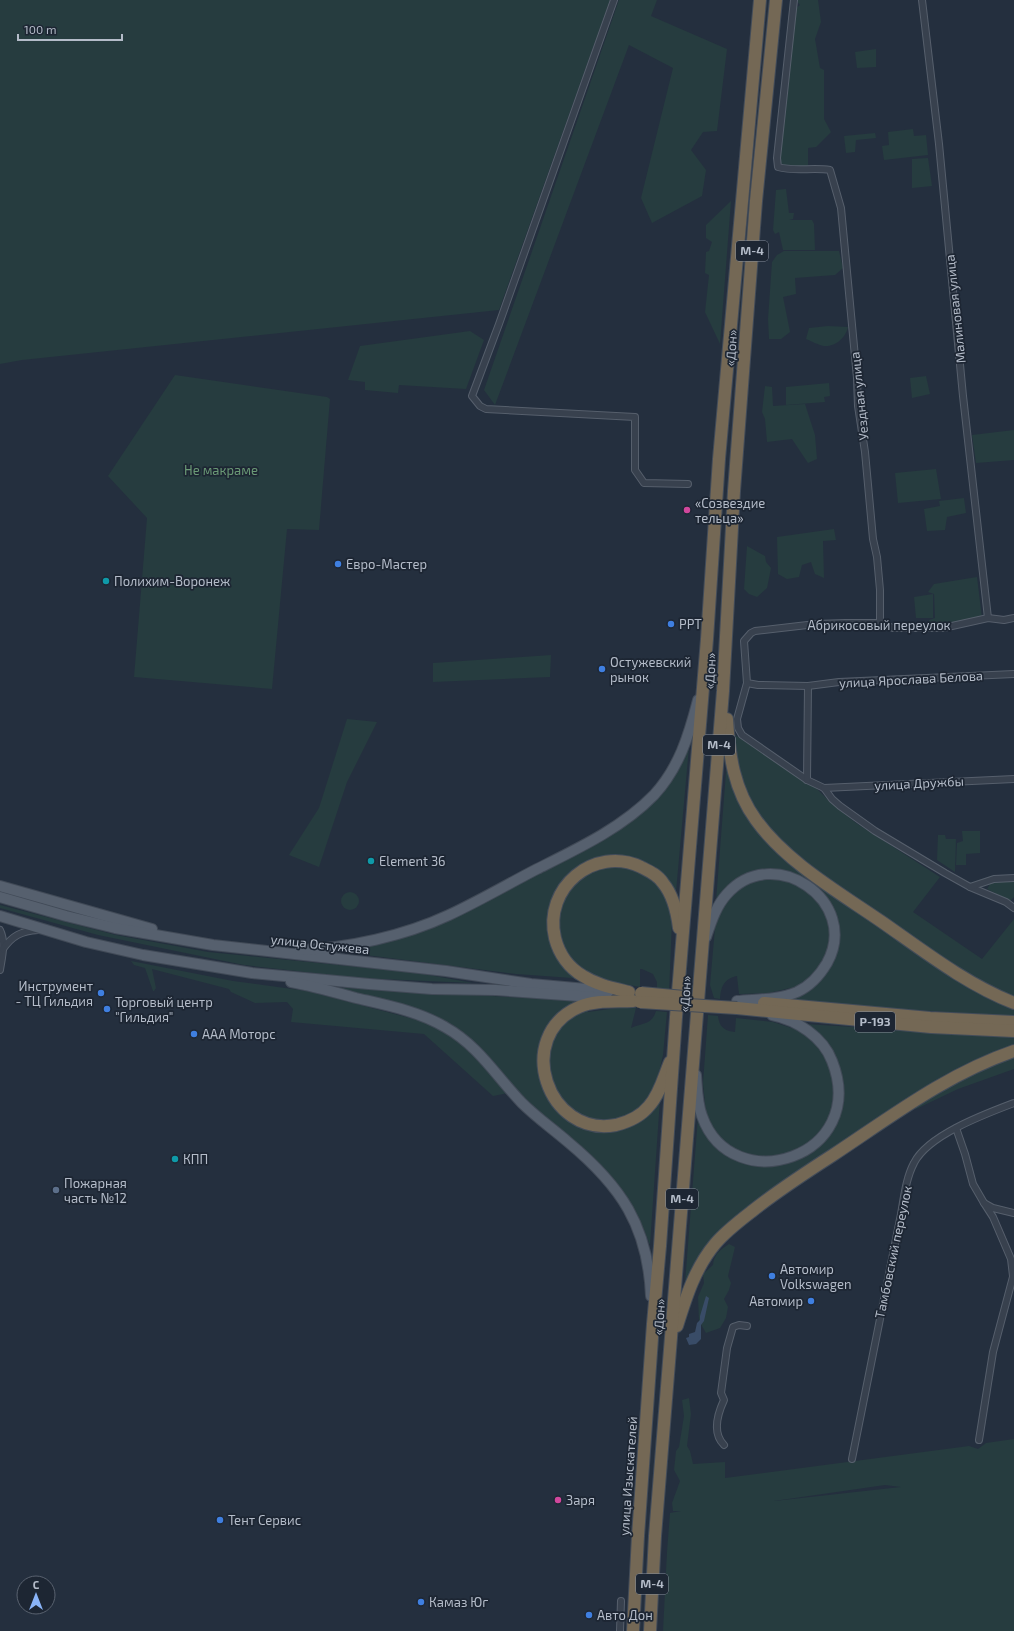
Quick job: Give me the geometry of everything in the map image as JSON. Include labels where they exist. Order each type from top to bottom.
[{"type":"highway","name":"«Дон»","points":[[653,1324],[673,1054],[704,680],[727,363],[760,0]]},
{"type":"highway","name":"«Дон»","points":[[671,1345],[723,691],[734,491],[756,201],[776,0]]},
{"type":"highway","points":[[723,691],[729,747],[735,776],[749,808],[768,835],[794,859],[822,880],[928,955],[983,989],[1014,1003]]},
{"type":"highway","points":[[636,997],[582,976],[568,963],[558,949],[554,927],[554,911],[566,885],[579,872],[595,864],[619,861],[637,865],[658,877],[670,892],[674,903],[682,948]]},
{"type":"highway","points":[[636,997],[587,1004],[566,1014],[555,1025],[546,1043],[543,1060],[547,1084],[554,1099],[571,1115],[587,1124],[598,1127],[629,1121],[643,1112],[654,1100],[673,1054]]},
{"type":"highway","name":"Р-193","points":[[636,997],[930,1018],[1014,1022]]},
{"type":"highway","name":"Р-193","points":[[737,1005],[931,1027],[1014,1032]]},
{"type":"highway","points":[[671,1345],[696,1273],[715,1244],[731,1228],[778,1191],[935,1088],[983,1062],[1014,1051]]},
{"type":"highway","name":"улица Изыскателей","points":[[633,1631],[653,1324]]},
{"type":"highway","name":"М-4","points":[[650,1631],[655,1536],[671,1345]]},
{"type":"main road","points":[[270,951],[304,950],[354,945],[424,924],[447,915],[611,829],[644,805],[661,787],[672,771],[686,743],[704,680]]},
{"type":"main road","points":[[702,950],[710,926],[722,900],[734,887],[752,878],[768,874],[791,877],[810,888],[826,905],[833,922],[834,941],[829,959],[819,974],[808,984],[791,994],[737,1005]]},
{"type":"main road","points":[[0,886],[213,945]]},
{"type":"main road","name":"улица Остужева","points":[[0,897],[115,928],[213,945],[446,971],[531,984],[636,997]]},
{"type":"main road","points":[[0,916],[86,942],[143,955],[252,973],[299,983],[416,1014],[444,1026],[477,1050],[523,1103],[589,1160],[622,1197],[642,1238],[651,1283],[653,1324]]},
{"type":"main road","points":[[252,973],[377,985],[636,997]]},
{"type":"main road","points":[[694,1054],[698,1100],[702,1116],[711,1133],[727,1149],[749,1159],[774,1161],[789,1158],[804,1152],[821,1138],[832,1121],[837,1106],[839,1092],[838,1077],[830,1055],[825,1047],[819,1040],[806,1030],[789,1020],[737,1005]]},
{"type":"street","points":[[614,0],[472,396],[480,406],[486,409],[636,417],[635,470],[644,483],[688,484]]},
{"type":"street","name":"Уездная улица","points":[[794,0],[778,153],[778,167],[786,170],[830,170],[841,208],[857,378],[858,406],[865,452],[873,539],[877,557],[880,590],[880,623]]},
{"type":"street","name":"Малиновая улица","points":[[922,0],[939,144],[963,396],[988,618]]},
{"type":"street","name":"Абрикосовый переулок","points":[[824,788],[807,780],[742,735],[738,728],[738,714],[746,683],[744,641],[751,632],[768,628],[816,624],[880,623],[893,628],[943,628],[988,618],[1004,620],[1014,618]]},
{"type":"street","name":"улица Ярослава Белова","points":[[746,683],[758,685],[808,686],[839,682],[1014,674]]},
{"type":"street","points":[[807,780],[808,686]]},
{"type":"street","name":"улица Дружбы","points":[[824,788],[1014,779]]},
{"type":"street","points":[[824,788],[832,800],[864,823],[911,853],[970,887],[1006,902],[1014,908]]},
{"type":"street","points":[[970,887],[994,879],[1014,878]]},
{"type":"street","points":[[0,930],[2,935],[0,970]]},
{"type":"street","points":[[2,953],[10,939],[17,934],[29,930],[47,930]]},
{"type":"street","name":"Тамбовский переулок","points":[[852,1459],[911,1169],[920,1153],[930,1144],[956,1128],[1014,1103]]},
{"type":"street","points":[[956,1128],[973,1184],[993,1217],[1011,1259],[1014,1274],[993,1352],[979,1440]]},
{"type":"street","points":[[984,1204],[993,1208],[1014,1213]]},
{"type":"street","points":[[724,1445],[718,1434],[717,1424],[724,1400],[721,1393],[727,1348],[733,1327],[739,1325],[747,1326]]},
{"type":"street","points":[[620,1631],[621,1601]]},
{"type":"green space","points":[[0,0],[610,0],[499,310],[22,360],[0,364]]},
{"type":"green space","points":[[619,0],[657,0],[651,16],[727,49],[717,131],[703,132],[691,150],[706,170],[702,196],[652,223],[641,198],[673,68],[629,45],[495,405],[484,390]]},
{"type":"green space","points":[[796,0],[818,0],[821,22],[815,39],[820,68],[824,70],[824,119],[831,132],[816,147],[808,148],[808,166],[786,166],[781,163],[795,9],[800,5]]},
{"type":"green space","points":[[876,49],[876,67],[857,68],[855,52]]},
{"type":"green space","points":[[913,129],[914,136],[926,135],[928,155],[884,160],[882,146],[889,145],[888,132]]},
{"type":"green space","points":[[875,133],[876,138],[856,140],[855,152],[846,153],[844,136]]},
{"type":"green space","points":[[928,158],[932,186],[912,188],[912,159]]},
{"type":"green space","points":[[786,189],[789,213],[794,213],[793,219],[789,220],[812,220],[814,224],[815,250],[783,250],[779,232],[775,234],[773,230],[776,190]]},
{"type":"green space","points":[[731,201],[720,344],[705,312],[709,275],[705,273],[706,252],[709,251],[712,242],[706,238],[706,225]]},
{"type":"green space","points":[[784,251],[839,251],[843,268],[835,275],[795,278],[796,294],[783,297],[790,332],[781,339],[769,339],[768,319],[772,262],[777,255]]},
{"type":"green space","points":[[828,326],[848,327],[843,338],[833,345],[824,346],[806,339],[809,328]]},
{"type":"green space","points":[[470,331],[484,340],[466,389],[399,385],[398,393],[365,390],[365,382],[348,380],[360,346]]},
{"type":"green space","name":"Не макраме","points":[[175,375],[327,397],[330,399],[319,530],[287,529],[272,689],[134,677],[147,518],[108,476]]},
{"type":"green space","points":[[926,376],[930,394],[912,398],[910,378]]},
{"type":"green space","points":[[829,383],[830,396],[824,397],[825,402],[786,405],[786,387]]},
{"type":"green space","points":[[765,386],[772,387],[773,406],[805,404],[815,435],[817,459],[808,463],[792,439],[767,442],[765,419],[762,412]]},
{"type":"green space","points":[[1014,430],[1014,460],[976,463],[972,435]]},
{"type":"green space","points":[[936,469],[941,499],[898,503],[895,473]]},
{"type":"green space","points":[[964,498],[966,513],[947,517],[945,530],[927,531],[924,509],[940,506],[939,501]]},
{"type":"green space","points":[[834,529],[836,540],[823,541],[824,578],[815,574],[811,562],[802,565],[799,577],[787,579],[778,574],[777,537]]},
{"type":"green space","points":[[747,546],[765,556],[766,562],[771,568],[767,588],[757,597],[749,594],[744,589]]},
{"type":"green space","points":[[977,577],[982,618],[942,625],[928,624],[929,620],[935,618],[934,594],[928,592],[934,584]]},
{"type":"green space","points":[[933,594],[933,618],[916,618],[914,597]]},
{"type":"green space","points":[[551,655],[550,677],[433,682],[433,663]]},
{"type":"green space","points":[[347,719],[377,722],[347,782],[319,867],[289,855],[319,808]]},
{"type":"green space","points":[[735,735],[814,786],[832,804],[856,823],[940,877],[913,912],[982,959],[1014,919],[1014,1016],[797,1003],[790,988],[769,993],[739,994],[737,976],[726,981],[721,990],[720,999],[714,998],[710,985],[715,928],[723,906],[716,901],[726,772]]},
{"type":"green space","points":[[689,747],[676,892],[667,897],[672,920],[669,994],[657,993],[657,982],[653,974],[642,969],[640,969],[640,987],[600,980],[516,974],[334,951],[388,940],[617,830],[685,756]]},
{"type":"green space","points":[[962,831],[980,831],[980,853],[966,854],[966,865],[956,865],[957,843],[963,841]]},
{"type":"green space","points":[[938,835],[945,835],[946,839],[956,839],[955,872],[937,860]]},
{"type":"green space","points":[[1014,880],[1014,897],[1010,901],[987,889],[992,881]]},
{"type":"green space","points":[[346,892],[354,892],[359,897],[357,908],[354,910],[346,910],[341,905],[341,897]]},
{"type":"green space","points":[[0,905],[116,935],[208,952],[418,973],[473,983],[358,978],[244,965],[98,935],[0,908]]},
{"type":"green space","points":[[131,961],[233,981],[307,991],[425,1022],[467,1047],[508,1093],[493,1096],[424,1034],[291,1022],[293,1009],[287,1002],[255,1003],[231,992],[229,989],[152,969],[156,988],[153,991],[145,968],[134,965]]},
{"type":"green space","points":[[331,987],[581,1001],[588,1012],[617,1008],[636,1008],[631,1028],[646,1023],[652,1019],[656,1011],[667,1012],[663,1055],[658,1077],[660,1099],[650,1245],[636,1212],[608,1173],[584,1149],[528,1102],[482,1049],[461,1031],[435,1016],[421,1011]]},
{"type":"green space","points":[[708,1015],[718,1016],[723,1028],[728,1031],[735,1032],[736,1018],[773,1022],[801,1031],[805,1024],[1014,1037],[1014,1047],[763,1198],[687,1283],[685,1283],[698,1117],[706,1113],[703,1083]]},
{"type":"green space","points":[[1014,1055],[1014,1069],[958,1089],[916,1109],[914,1106],[962,1078]]},
{"type":"green space","points":[[729,1244],[735,1247],[728,1276],[731,1283],[724,1299],[728,1307],[726,1318],[720,1328],[706,1333],[699,1321],[698,1297],[704,1283],[703,1274],[713,1265],[718,1253]]},
{"type":"green space","points":[[689,1398],[691,1414],[687,1446],[690,1451],[693,1464],[725,1462],[725,1478],[969,1446],[978,1449],[986,1443],[1014,1439],[1014,1631],[663,1631],[670,1513],[681,1511],[673,1511],[672,1503],[680,1481],[674,1470],[676,1451],[679,1447],[684,1416],[682,1400]],"holes":[[[885,1485],[901,1487],[774,1501]]]},
{"type":"water","points":[[706,1296],[709,1298],[704,1321],[701,1325],[701,1339],[696,1344],[689,1345],[686,1338],[689,1337],[689,1334],[695,1332],[697,1323],[700,1320]]},
{"type":"place","name":"«Созвездие тельца»","points":[[687,510]]},
{"type":"place","name":"Евро-Мастер","points":[[338,564]]},
{"type":"place","name":"Полихим-Воронеж","points":[[106,581]]},
{"type":"place","name":"РРТ","points":[[671,624]]},
{"type":"place","name":"Остужевский рынок","points":[[602,669]]},
{"type":"place","name":"Element 36","points":[[371,861]]},
{"type":"place","name":"Инструмент - ТЦ Гильдия","points":[[101,993]]},
{"type":"place","name":"Торговый центр \"Гильдия\"","points":[[107,1009]]},
{"type":"place","name":"ААА Моторс","points":[[194,1034]]},
{"type":"place","name":"КПП","points":[[175,1159]]},
{"type":"place","name":"Пожарная часть №12","points":[[56,1190]]},
{"type":"place","name":"Автомир Volkswagen","points":[[772,1276]]},
{"type":"place","name":"Автомир","points":[[811,1301]]},
{"type":"place","name":"Заря","points":[[558,1500]]},
{"type":"place","name":"Тент Сервис","points":[[220,1520]]},
{"type":"place","name":"Камаз Юг","points":[[421,1602]]},
{"type":"place","name":"Авто Дон","points":[[589,1615]]}]
